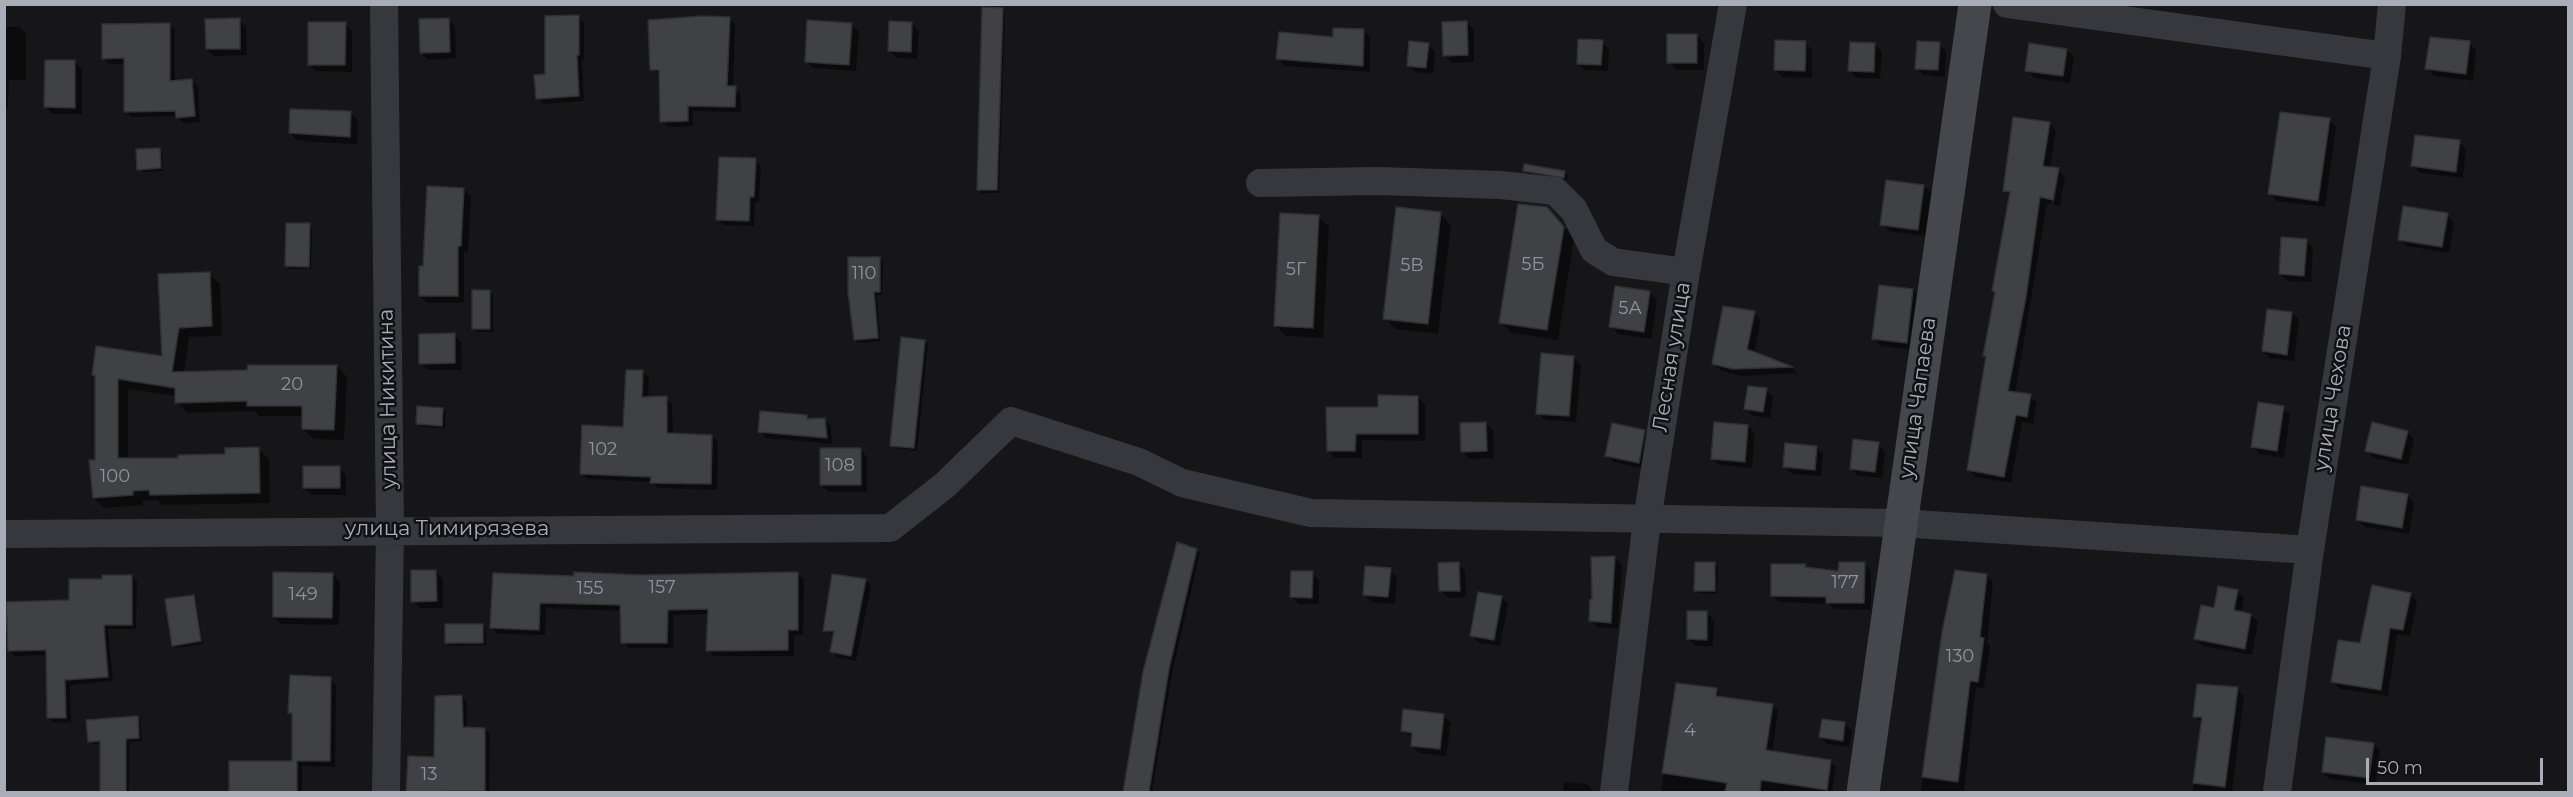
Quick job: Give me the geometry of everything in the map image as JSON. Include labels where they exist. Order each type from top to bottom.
[{"type":"street","name":"улица Никитина","points":[[384,4],[390,529],[386,792]]},
{"type":"street","points":[[1686,272],[1733,4]]},
{"type":"street","name":"улица Чапаева","points":[[1863,792],[1975,4]]},
{"type":"street","points":[[2007,4],[2387,56]]},
{"type":"street","name":"улица Чехова","points":[[2277,792],[2310,550],[2387,56],[2392,4]]},
{"type":"street","name":"Лесная улица","points":[[1260,183],[1378,181],[1501,185],[1555,191],[1574,210],[1594,250],[1613,262],[1686,272],[1647,520],[1614,792]]},
{"type":"street","name":"улица Тимирязева","points":[[4,534],[390,529],[890,528],[945,485],[1011,421],[1139,462],[1182,483],[1311,513],[1647,520]]},
{"type":"street","points":[[1647,520],[1900,523],[2310,550]]},
{"type":"building","points":[[982,7],[1003,8],[997,190],[977,190]]},
{"type":"building","points":[[579,15],[579,55],[577,55],[579,96],[536,99],[534,75],[545,74],[545,16]]},
{"type":"building","points":[[702,16],[730,17],[727,86],[736,86],[735,107],[688,106],[688,121],[660,122],[659,70],[650,70],[648,20]]},
{"type":"building","points":[[240,18],[240,49],[206,49],[205,19]]},
{"type":"building","points":[[449,18],[450,52],[420,53],[419,19]]},
{"type":"building","points":[[807,20],[852,23],[849,65],[805,62]]},
{"type":"building","points":[[889,21],[912,22],[911,52],[888,51]]},
{"type":"building","points":[[1467,21],[1468,55],[1443,56],[1442,22]]},
{"type":"building","points":[[308,22],[346,22],[345,65],[308,65]]},
{"type":"building","points":[[170,23],[170,81],[192,79],[195,116],[176,118],[175,111],[124,112],[124,58],[102,59],[102,24]]},
{"type":"building","points":[[1333,28],[1364,29],[1363,66],[1276,59],[1279,32],[1333,37]]},
{"type":"building","points":[[1667,34],[1697,34],[1697,63],[1667,63]]},
{"type":"building","points":[[2430,37],[2470,41],[2466,74],[2425,69]]},
{"type":"building","points":[[1578,39],[1603,40],[1601,65],[1577,64]]},
{"type":"building","points":[[1775,40],[1806,41],[1805,71],[1774,70]]},
{"type":"building","points":[[1409,41],[1429,43],[1426,68],[1407,66]]},
{"type":"building","points":[[1917,41],[1940,42],[1938,70],[1915,69]]},
{"type":"building","points":[[1850,42],[1875,43],[1874,72],[1848,71]]},
{"type":"building","points":[[2029,43],[2067,49],[2063,76],[2025,71]]},
{"type":"building","points":[[45,60],[75,60],[75,108],[44,107]]},
{"type":"building","points":[[290,109],[351,111],[350,137],[289,133]]},
{"type":"building","points":[[2280,112],[2330,118],[2318,201],[2268,194]]},
{"type":"building","points":[[2013,117],[2050,122],[2043,166],[2059,168],[2053,200],[2040,197],[2026,297],[2008,391],[2031,394],[2027,417],[2016,415],[2004,477],[1967,470],[1986,356],[1983,356],[1995,292],[1992,291],[2010,192],[2003,191]]},
{"type":"building","points":[[2415,135],[2460,140],[2456,172],[2411,166]]},
{"type":"building","points":[[160,148],[161,168],[137,170],[136,149]]},
{"type":"building","points":[[719,157],[756,158],[754,197],[750,197],[749,221],[716,220]]},
{"type":"building","points":[[1524,164],[1565,171],[1564,178],[1523,171]]},
{"type":"building","points":[[1886,180],[1924,185],[1918,230],[1880,225]]},
{"type":"building","points":[[427,186],[464,188],[461,246],[458,246],[458,296],[419,296],[419,266],[423,266]]},
{"type":"building","points":[[1518,204],[1547,207],[1564,227],[1547,330],[1499,323]]},
{"type":"building","points":[[2403,206],[2448,213],[2442,247],[2398,240]]},
{"type":"building","points":[[1396,207],[1441,212],[1428,324],[1383,319]]},
{"type":"building","points":[[1280,213],[1319,215],[1313,328],[1274,326]]},
{"type":"building","points":[[286,223],[310,223],[309,267],[285,266]]},
{"type":"building","points":[[2281,237],[2307,239],[2304,276],[2279,274]]},
{"type":"building","points":[[848,257],[880,257],[880,292],[874,292],[878,338],[854,340],[848,292]]},
{"type":"building","points":[[210,272],[212,326],[179,328],[172,372],[247,370],[248,365],[337,365],[334,430],[302,429],[302,406],[247,406],[247,401],[175,403],[175,388],[118,379],[118,458],[178,458],[178,455],[225,454],[225,448],[259,447],[260,493],[150,495],[149,490],[133,491],[133,495],[93,498],[89,460],[95,460],[95,375],[92,375],[96,346],[162,356],[158,274]]},
{"type":"building","points":[[1879,285],[1913,289],[1907,343],[1872,339]]},
{"type":"building","points":[[1615,286],[1650,291],[1644,332],[1609,327]]},
{"type":"building","points":[[472,290],[490,290],[490,329],[472,329]]},
{"type":"building","points":[[1723,306],[1755,311],[1747,349],[1793,367],[1733,369],[1712,364]]},
{"type":"building","points":[[2267,309],[2292,312],[2287,355],[2262,351]]},
{"type":"building","points":[[455,333],[455,363],[419,364],[419,334]]},
{"type":"building","points":[[901,337],[925,340],[914,448],[890,446]]},
{"type":"building","points":[[1541,353],[1574,356],[1569,416],[1536,414]]},
{"type":"building","points":[[626,370],[643,370],[642,397],[667,396],[667,433],[712,435],[711,484],[650,483],[651,477],[580,474],[582,425],[623,427]]},
{"type":"building","points":[[1748,386],[1767,388],[1763,412],[1744,409]]},
{"type":"building","points":[[1378,395],[1418,396],[1418,434],[1356,434],[1355,451],[1327,451],[1326,407],[1378,407]]},
{"type":"building","points":[[2258,402],[2284,406],[2277,451],[2251,447]]},
{"type":"building","points":[[417,406],[443,408],[442,426],[416,424]]},
{"type":"building","points":[[760,411],[807,415],[807,419],[825,418],[827,438],[758,432]]},
{"type":"building","points":[[1486,422],[1487,451],[1461,452],[1460,423]]},
{"type":"building","points":[[1714,422],[1748,425],[1745,462],[1711,459]]},
{"type":"building","points":[[2372,422],[2408,431],[2401,459],[2365,451]]},
{"type":"building","points":[[1612,423],[1645,430],[1639,463],[1605,456]]},
{"type":"building","points":[[1853,439],[1879,442],[1875,472],[1850,469]]},
{"type":"building","points":[[1785,443],[1817,446],[1815,470],[1783,467]]},
{"type":"building","points":[[820,448],[861,448],[861,485],[820,485]]},
{"type":"building","points":[[303,466],[340,466],[340,488],[303,488]]},
{"type":"building","points":[[2361,486],[2408,494],[2402,528],[2356,520]]},
{"type":"building","points":[[1177,542],[1197,549],[1169,669],[1149,792],[1123,792],[1143,672]]},
{"type":"building","points":[[1615,556],[1611,623],[1589,621],[1590,599],[1592,599],[1591,557]]},
{"type":"building","points":[[1459,562],[1460,591],[1439,591],[1438,563]]},
{"type":"building","points":[[1695,562],[1715,562],[1715,591],[1694,591]]},
{"type":"building","points":[[1839,562],[1865,562],[1864,603],[1826,603],[1826,597],[1771,596],[1771,564],[1806,564],[1805,567],[1838,571]]},
{"type":"building","points":[[1365,566],[1391,568],[1388,597],[1363,595]]},
{"type":"building","points":[[411,570],[436,570],[437,601],[411,602]]},
{"type":"building","points":[[1955,570],[1987,574],[1980,637],[1984,638],[1978,682],[1970,681],[1958,782],[1922,777],[1942,632]]},
{"type":"building","points":[[1291,571],[1313,571],[1312,598],[1290,597]]},
{"type":"building","points":[[273,572],[333,573],[332,618],[273,617]]},
{"type":"building","points":[[574,572],[641,575],[798,572],[798,630],[788,630],[788,650],[706,651],[708,609],[668,610],[667,643],[621,643],[620,605],[540,603],[539,630],[490,628],[493,573],[574,576]]},
{"type":"building","points":[[832,574],[866,579],[851,656],[830,652],[834,631],[823,631]]},
{"type":"building","points":[[102,575],[132,575],[132,625],[104,625],[108,677],[65,680],[66,718],[47,718],[46,650],[8,651],[6,602],[69,600],[69,579],[102,579]]},
{"type":"building","points":[[2372,585],[2411,593],[2403,630],[2390,628],[2381,690],[2331,682],[2338,640],[2360,643]]},
{"type":"building","points":[[2218,586],[2238,590],[2234,610],[2251,614],[2245,649],[2194,639],[2201,605],[2214,608]]},
{"type":"building","points":[[1478,592],[1502,596],[1494,640],[1470,636]]},
{"type":"building","points":[[194,595],[201,641],[172,646],[165,599]]},
{"type":"building","points":[[1687,611],[1707,611],[1707,640],[1687,639]]},
{"type":"building","points":[[445,624],[483,624],[483,643],[445,643]]},
{"type":"building","points":[[290,675],[331,677],[330,761],[297,761],[297,792],[229,792],[229,761],[292,761],[292,713],[288,713]]},
{"type":"building","points":[[1676,683],[1717,688],[1716,696],[1773,704],[1766,750],[1831,760],[1827,790],[1761,780],[1760,792],[1725,792],[1727,783],[1662,773]]},
{"type":"building","points":[[2197,684],[2238,687],[2225,787],[2193,783],[2202,717],[2193,717]]},
{"type":"building","points":[[462,695],[463,727],[485,728],[485,791],[406,792],[408,756],[434,757],[435,696]]},
{"type":"building","points":[[1403,709],[1444,714],[1440,749],[1411,746],[1412,733],[1401,731]]},
{"type":"building","points":[[138,716],[139,738],[126,739],[126,792],[100,792],[100,741],[88,742],[86,720]]},
{"type":"building","points":[[1822,719],[1845,722],[1843,741],[1819,737]]},
{"type":"building","points":[[2326,737],[2374,743],[2369,778],[2322,772]]}]
